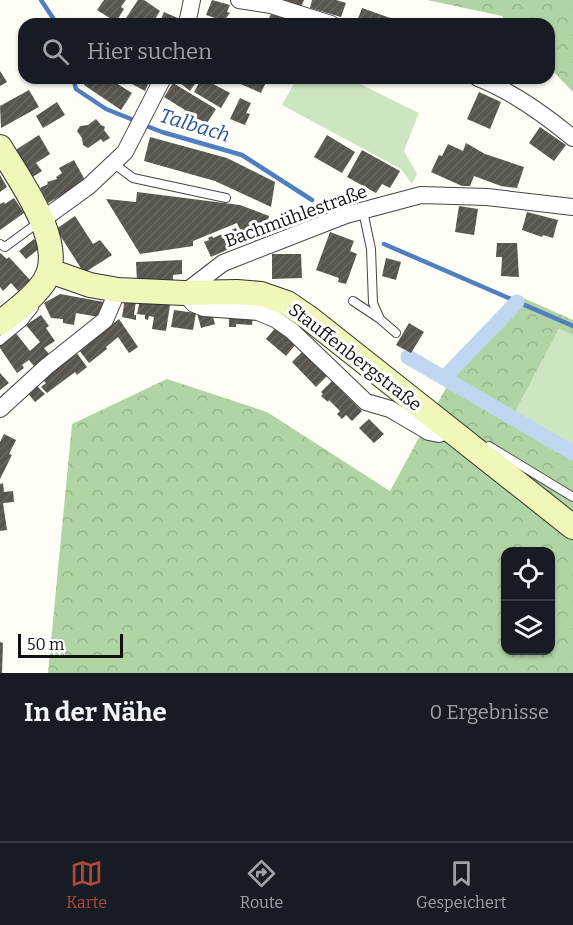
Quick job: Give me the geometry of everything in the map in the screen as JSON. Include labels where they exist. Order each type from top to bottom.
[{"type":"street","points":[[188,18],[192,0]]},
{"type":"street","points":[[240,0],[271,5],[312,18]]},
{"type":"street","points":[[42,220],[89,186],[125,152],[160,84]]},
{"type":"street","points":[[494,84],[552,121],[573,138]]},
{"type":"street","points":[[0,147],[42,220],[50,239],[52,257],[51,271],[45,281],[31,297],[0,323]]},
{"type":"street","name":"Bachmühlestraße","points":[[184,293],[223,263],[346,215],[421,195],[487,197],[573,207]]},
{"type":"street","name":"Stauffenbergstraße","points":[[51,271],[90,285],[118,290],[184,293],[237,292],[261,294],[287,303],[573,527]]},
{"type":"street","points":[[0,409],[30,381],[105,320],[118,290]]},
{"type":"lane","points":[[113,163],[133,178],[226,198]]},
{"type":"lane","points":[[363,211],[371,249],[373,303],[380,319]]},
{"type":"lane","points":[[0,244],[5,247],[42,220]]},
{"type":"lane","points":[[0,341],[23,322],[34,309],[31,297]]},
{"type":"lane","points":[[353,301],[396,333]]},
{"type":"lane","points":[[448,430],[459,428],[573,497]]},
{"type":"green space","points":[[427,0],[573,0],[573,92],[555,73],[555,18],[504,18]]},
{"type":"green space","points":[[294,84],[360,84],[419,113],[404,151],[417,174],[412,184],[401,169],[282,105]]},
{"type":"green space","points":[[519,296],[573,320],[573,335],[559,329],[515,412],[573,444],[573,673],[48,673],[72,424],[167,379],[267,412],[390,491],[454,373]]},
{"type":"green space","points":[[559,329],[573,335],[573,444],[515,412]]},
{"type":"building","points":[[104,0],[126,0],[121,7],[124,9],[118,18],[110,18],[97,10]]},
{"type":"building","points":[[138,0],[144,0],[160,11],[156,18],[126,18]]},
{"type":"building","points":[[212,0],[230,5],[227,12],[230,13],[226,18],[206,15]]},
{"type":"building","points":[[280,0],[304,0],[301,7]]},
{"type":"building","points":[[312,0],[336,0],[346,3],[341,17],[310,8]]},
{"type":"building","points":[[362,8],[390,18],[358,18]]},
{"type":"building","points":[[273,10],[290,18],[269,18]]},
{"type":"building","points":[[164,12],[178,18],[162,18]]},
{"type":"building","points":[[0,71],[7,82],[0,86]]},
{"type":"building","points":[[118,84],[132,93],[121,110],[84,85]]},
{"type":"building","points":[[132,84],[148,84],[145,91]]},
{"type":"building","points":[[175,84],[216,109],[207,123],[191,116],[189,120],[182,115],[185,110],[164,97]]},
{"type":"building","points":[[181,84],[195,84],[190,91]]},
{"type":"building","points":[[199,84],[213,84],[230,93],[221,108],[194,92]]},
{"type":"building","points":[[241,84],[265,84],[261,93]]},
{"type":"building","points":[[29,90],[39,107],[1,128],[0,106]]},
{"type":"building","points":[[479,92],[501,102],[490,129],[467,119]]},
{"type":"building","points":[[240,98],[251,103],[246,113],[250,114],[245,125],[230,119]]},
{"type":"building","points":[[57,102],[65,115],[43,128],[36,116]]},
{"type":"building","points":[[96,119],[105,127],[104,130],[110,138],[103,142],[101,139],[88,148],[83,145],[82,138],[77,131],[80,126],[88,125]]},
{"type":"building","points":[[540,127],[566,145],[554,161],[529,143]]},
{"type":"building","points":[[39,135],[50,154],[36,163],[42,171],[31,178],[14,151]]},
{"type":"building","points":[[327,135],[355,152],[342,173],[314,157]]},
{"type":"building","points":[[150,137],[227,158],[275,182],[271,207],[215,181],[144,161]]},
{"type":"building","points":[[466,143],[485,154],[524,167],[517,188],[501,186],[474,176],[470,186],[462,186],[431,172],[439,155],[442,156],[448,144],[463,151]]},
{"type":"building","points":[[362,150],[400,171],[390,188],[382,184],[376,193],[347,177]]},
{"type":"building","points":[[74,160],[86,182],[48,203],[40,188],[48,184],[47,182],[57,179],[56,177],[62,173],[59,168]]},
{"type":"building","points":[[0,175],[7,187],[0,192]]},
{"type":"building","points":[[137,192],[240,205],[269,216],[265,239],[246,242],[237,223],[193,241],[193,246],[140,254],[106,199],[136,202]]},
{"type":"building","points":[[14,198],[24,213],[0,230],[0,204],[4,202],[5,204]]},
{"type":"building","points":[[459,206],[478,209],[474,235],[455,232]]},
{"type":"building","points":[[527,212],[558,220],[553,238],[522,230]]},
{"type":"building","points":[[75,216],[93,244],[100,240],[112,255],[84,273],[56,229]]},
{"type":"building","points":[[236,228],[242,243],[211,257],[204,242],[212,236],[213,238]]},
{"type":"building","points":[[330,232],[354,241],[350,251],[357,254],[346,284],[338,282],[339,278],[316,270]]},
{"type":"building","points":[[34,239],[41,247],[26,259],[19,251]]},
{"type":"building","points":[[497,243],[517,243],[519,277],[501,276],[502,257],[496,257]]},
{"type":"building","points":[[0,253],[7,259],[9,257],[30,280],[18,291],[11,283],[3,291],[0,287]]},
{"type":"building","points":[[272,254],[301,254],[302,278],[272,279]]},
{"type":"building","points":[[386,258],[401,262],[396,280],[382,276]]},
{"type":"building","points":[[182,260],[182,274],[173,275],[173,280],[137,281],[136,262]]},
{"type":"building","points":[[60,294],[104,302],[99,317],[76,313],[74,325],[63,323],[63,319],[51,318],[44,303]]},
{"type":"building","points":[[125,299],[136,301],[134,315],[136,315],[136,320],[122,317]]},
{"type":"building","points":[[140,300],[170,305],[166,331],[152,329],[154,317],[149,316],[148,320],[145,319],[145,315],[137,314]]},
{"type":"building","points":[[174,310],[196,313],[193,330],[171,327]]},
{"type":"building","points":[[211,310],[215,324],[201,328],[197,313]]},
{"type":"building","points":[[229,312],[253,313],[252,325],[236,324],[236,327],[229,327]]},
{"type":"building","points":[[41,315],[49,326],[46,328],[55,341],[44,348],[49,354],[34,366],[29,360],[17,373],[0,348],[0,344],[15,332],[30,351],[40,342],[26,325]]},
{"type":"building","points":[[119,319],[138,347],[129,353],[118,337],[89,363],[79,350]]},
{"type":"building","points":[[409,323],[424,332],[411,353],[396,345]]},
{"type":"building","points":[[276,327],[296,344],[286,356],[266,339]]},
{"type":"building","points":[[303,351],[327,376],[316,387],[292,362]]},
{"type":"building","points":[[76,352],[87,367],[77,375],[75,372],[47,393],[41,387],[46,383],[42,379]]},
{"type":"building","points":[[0,373],[9,383],[0,390]]},
{"type":"building","points":[[332,381],[362,411],[352,421],[346,415],[342,419],[337,414],[340,411],[329,400],[328,402],[321,396],[323,394],[321,392]]},
{"type":"building","points":[[35,384],[45,394],[35,402],[26,391]]},
{"type":"building","points":[[369,419],[384,434],[374,443],[359,428]]},
{"type":"building","points":[[4,434],[16,440],[9,454],[12,455],[0,479],[0,442]]},
{"type":"building","points":[[3,483],[4,492],[13,491],[14,502],[3,503],[7,530],[0,531],[0,484]]},
{"type":"building","points":[[0,642],[3,643],[2,673],[0,673]]},
{"type":"waterway","name":"Talbach","points":[[41,0],[53,18]]},
{"type":"waterway","name":"Talbach","points":[[75,84],[76,89],[106,109],[136,121]]},
{"type":"waterway","name":"Talbach","points":[[144,125],[242,155],[312,200]]},
{"type":"waterway","name":"Talbach","points":[[384,244],[573,326]]},
{"type":"waterway","points":[[444,378],[517,302]]},
{"type":"waterway","points":[[408,357],[573,453]]}]
